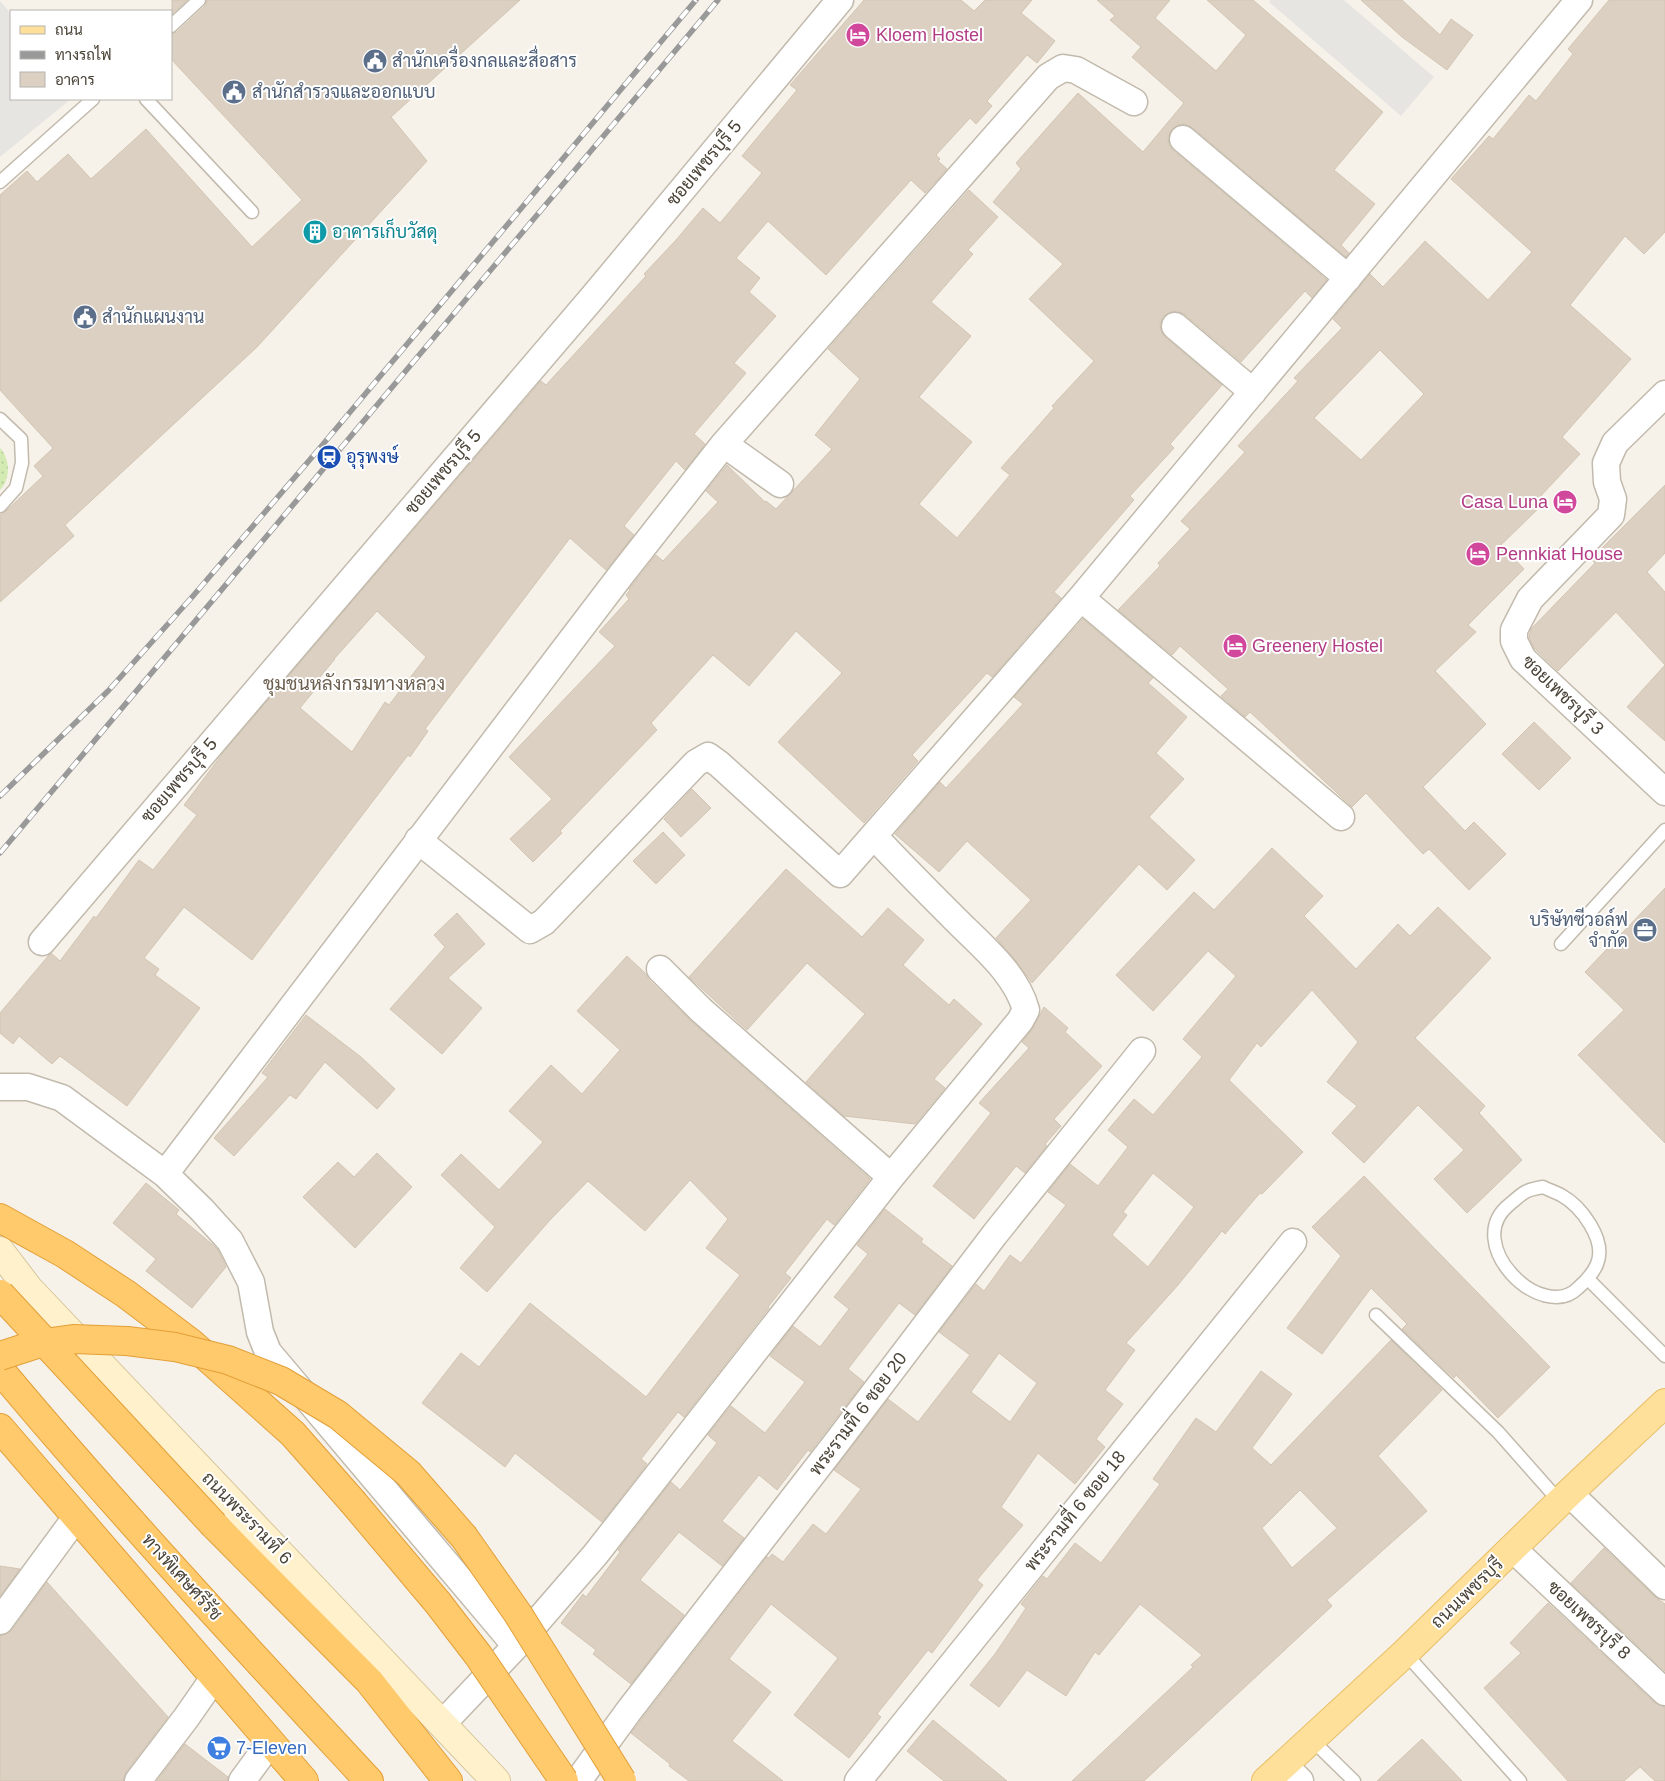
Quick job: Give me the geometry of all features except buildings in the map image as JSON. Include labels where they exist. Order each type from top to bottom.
[{"type":"highway","points":[[0,1218],[65,1254],[126,1294],[192,1343],[293,1434],[438,1603],[478,1655],[564,1781]]},
{"type":"highway","points":[[0,1294],[214,1525],[369,1681],[448,1781]]},
{"type":"highway","points":[[0,1356],[37,1344],[73,1340],[127,1341],[175,1347],[228,1360],[281,1381],[338,1415],[408,1473],[464,1537],[518,1614],[622,1781]]},
{"type":"highway","name":"ทางพิเศษศรีรัช","points":[[0,1370],[48,1427],[244,1646],[369,1781]]},
{"type":"highway","points":[[0,1428],[304,1781]]},
{"type":"main road","name":"ถนนพระรามที่ 6","points":[[0,1252],[29,1289],[496,1781]]},
{"type":"main road","name":"ถนนเพชรบุรี","points":[[1284,1776],[1311,1739],[1405,1653],[1564,1498],[1665,1403]]},
{"type":"main road","points":[[0,1447],[291,1781]]},
{"type":"street","name":"ซอยเพชรบุรี 5","points":[[42,942],[593,296],[840,0]]},
{"type":"street","points":[[418,840],[530,930],[544,922],[696,763],[708,756],[840,874],[1081,598],[1579,0]]},
{"type":"street","points":[[165,1174],[615,582],[724,444],[1048,77],[1063,68],[1076,70],[1134,102]]},
{"type":"street","points":[[1182,139],[1348,278]]},
{"type":"street","points":[[1175,326],[1253,392]]},
{"type":"street","name":"ซอยเพชรบุรี 3","points":[[1665,394],[1615,443],[1606,463],[1607,482],[1613,499],[1611,515],[1530,599],[1514,630],[1514,641],[1522,659],[1665,792]]},
{"type":"street","points":[[724,444],[780,484]]},
{"type":"street","points":[[1081,598],[1341,817]]},
{"type":"street","points":[[443,1723],[516,1646],[595,1555],[891,1177],[1020,1021],[1026,1010],[1023,998],[1014,982],[995,960],[874,836]]},
{"type":"street","points":[[660,969],[701,1010],[891,1177]]},
{"type":"street","name":"พระรามที่ 6 ซอย 20","points":[[578,1781],[628,1712],[828,1454],[995,1234],[1142,1050]]},
{"type":"street","points":[[0,1087],[28,1087],[62,1098],[165,1174],[202,1210],[230,1241],[251,1282],[260,1332],[268,1352],[516,1646]]},
{"type":"street","name":"พระรามที่ 6 ซอย 18","points":[[858,1781],[1293,1242]]},
{"type":"street","points":[[1564,1498],[1665,1586]]},
{"type":"street","points":[[0,1621],[69,1527]]},
{"type":"street","name":"ซอยเพชรบุรี 8","points":[[1513,1549],[1665,1692]]},
{"type":"street","points":[[138,1781],[209,1685]]},
{"type":"street","points":[[242,1781],[264,1751]]},
{"type":"lane","points":[[172,25],[199,0]]},
{"type":"lane","points":[[0,182],[92,100]]},
{"type":"lane","points":[[147,100],[252,212]]},
{"type":"lane","points":[[0,419],[21,439],[22,463],[16,488],[0,506]]},
{"type":"lane","points":[[1561,944],[1665,830]]},
{"type":"lane","points":[[1543,1187],[1562,1196],[1583,1214],[1596,1234],[1599,1249],[1598,1263],[1588,1279],[1575,1292],[1557,1298],[1541,1295],[1527,1288],[1516,1279],[1503,1263],[1494,1244],[1494,1226],[1504,1208],[1527,1190],[1543,1187]]},
{"type":"lane","points":[[1588,1279],[1665,1356]]},
{"type":"lane","points":[[1376,1315],[1564,1498]]},
{"type":"lane","points":[[1405,1653],[1520,1781]]},
{"type":"lane","points":[[1311,1739],[1354,1781]]},
{"type":"green space","points":[[0,448],[6,457],[8,469],[6,480],[0,490]]},
{"type":"shaded area","points":[[1270,0],[1344,0],[1434,77],[1401,116],[1269,2]]},
{"type":"shaded area","points":[[0,1],[10,13],[10,100],[70,100],[0,157]]},
{"type":"railway","points":[[0,796],[108,691],[193,596],[696,0]]},
{"type":"railway","points":[[0,853],[718,0]]},
{"type":"place","name":"Kloem Hostel","points":[[858,35]]},
{"type":"place","name":"สำนักเครื่องกลและสื่อสาร","points":[[375,61]]},
{"type":"place","name":"สำนักสำรวจและออกแบบ","points":[[234,92]]},
{"type":"place","name":"อาคารเก็บวัสดุ","points":[[315,232]]},
{"type":"place","name":"สำนักแผนงาน","points":[[85,317]]},
{"type":"place","name":"อุรุพงษ์","points":[[329,457]]},
{"type":"place","name":"Casa Luna","points":[[1565,502]]},
{"type":"place","name":"Pennkiat House","points":[[1478,554]]},
{"type":"place","name":"Greenery Hostel","points":[[1235,646]]},
{"type":"place","name":"บริษัทซีวอล์ฟ จำกัด","points":[[1645,930]]},
{"type":"place","name":"7-Eleven","points":[[219,1748]]},
{"type":"district","name":"ชุมชนหลังกรมทางหลวง","points":[[354,683]]}]
